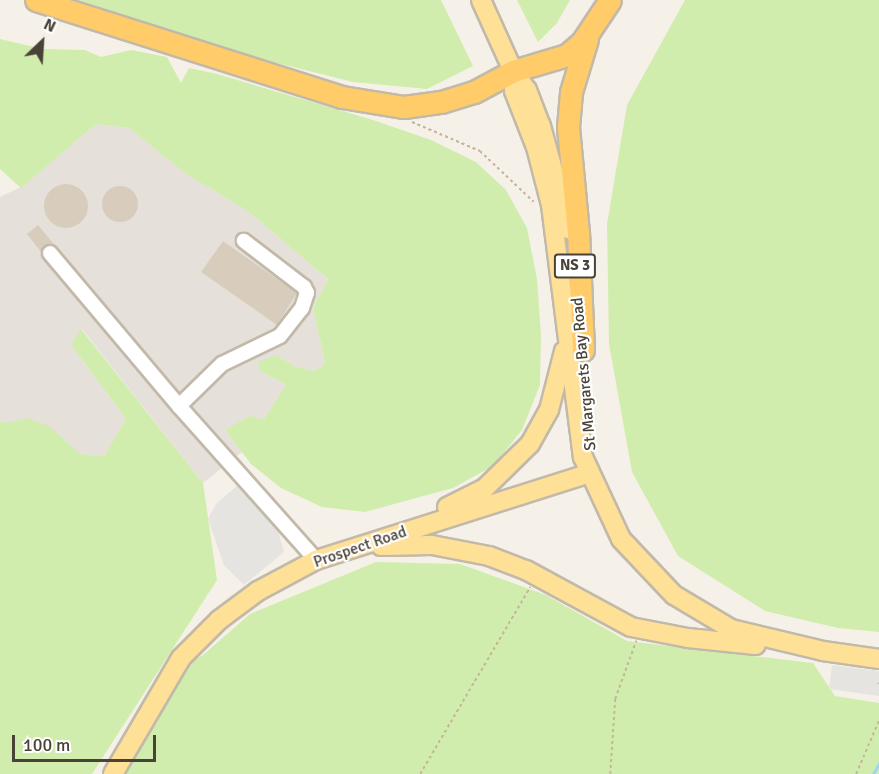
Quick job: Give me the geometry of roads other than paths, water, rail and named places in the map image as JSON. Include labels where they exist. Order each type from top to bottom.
[{"type":"highway","points":[[36,0],[374,104],[404,107],[441,102],[474,92],[513,71],[567,55],[582,42],[610,0]]},
{"type":"highway","points":[[583,350],[579,233],[568,127],[575,75],[593,25]]},
{"type":"main road","name":"St Margarets Bay Road","points":[[480,0],[513,71],[527,90],[561,188],[572,244],[583,350],[590,473]]},
{"type":"main road","name":"St Margarets Bay Road","points":[[513,71],[514,91],[536,147],[551,205],[584,457],[621,539],[674,595],[731,629],[824,651],[879,659]]},
{"type":"main road","points":[[352,548],[361,540],[463,502],[495,480],[522,453],[544,422],[557,387],[564,349],[565,311]]},
{"type":"main road","name":"Prospect Road","points":[[113,774],[181,658],[219,620],[258,591],[316,560],[590,473]]},
{"type":"main road","points":[[352,548],[450,547],[489,556],[537,576],[604,614],[641,629],[688,638],[824,651]]},
{"type":"lane","points":[[179,406],[222,364],[280,336],[302,308],[307,293],[304,286],[244,241]]},
{"type":"lane","points":[[50,253],[179,406],[316,560]]},
{"type":"waterway","points":[[873,774],[879,763]]}]
